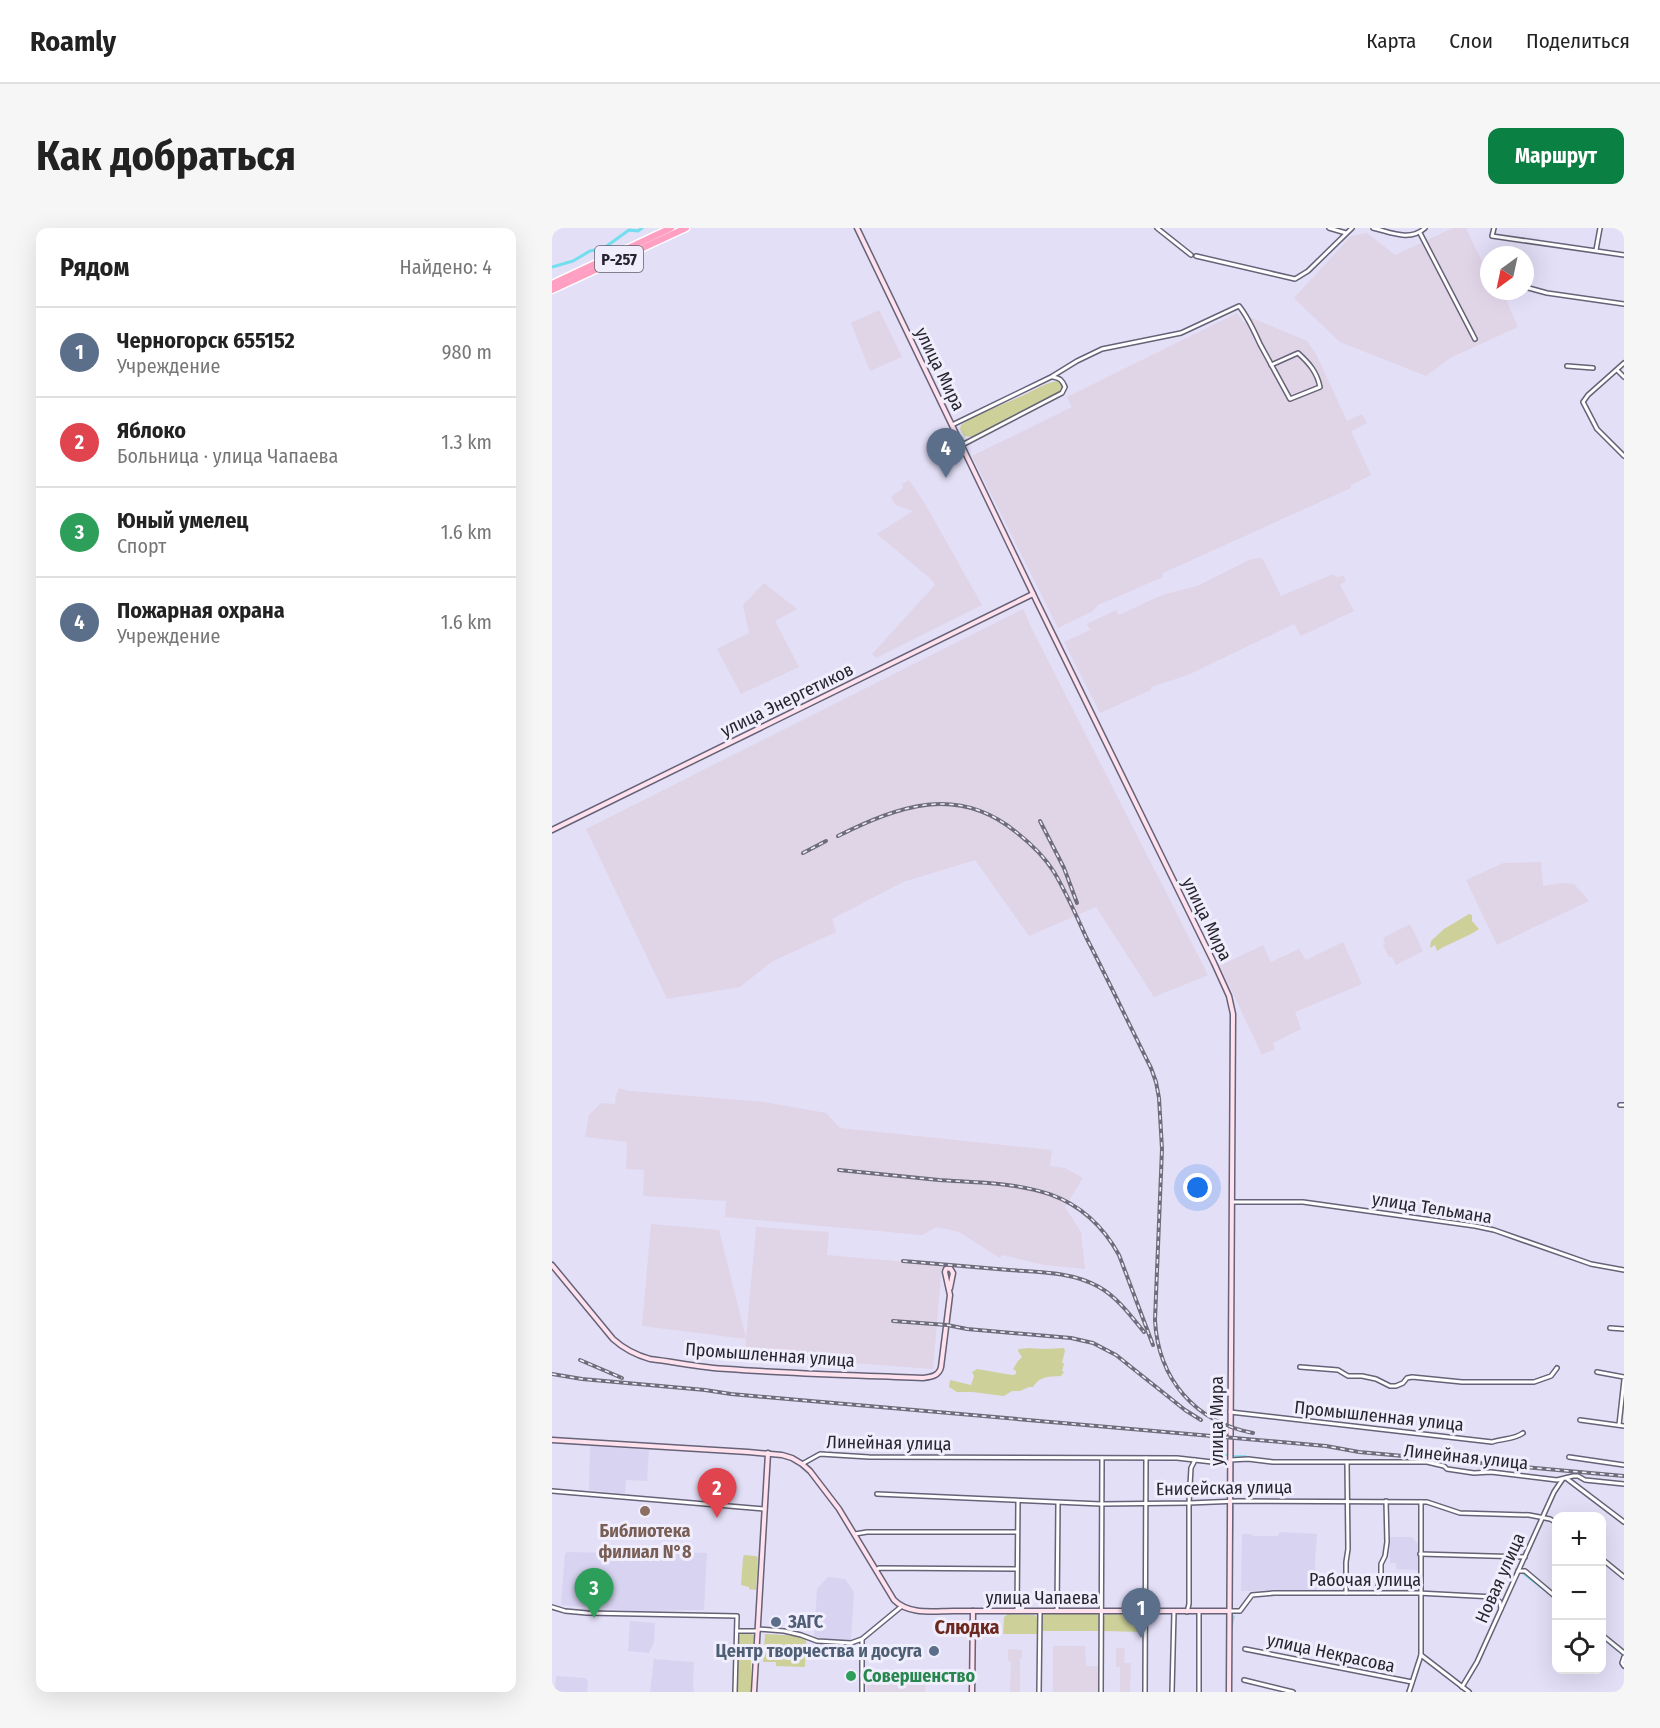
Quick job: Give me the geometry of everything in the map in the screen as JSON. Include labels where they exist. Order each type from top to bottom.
[{"type":"highway","name":"Р-257","points":[[552,284],[671,228]]},
{"type":"highway","name":"Р-257","points":[[552,290],[686,228]]},
{"type":"main road","name":"улица Мира","points":[[857,228],[1033,594],[1128,785],[1229,996],[1233,1011],[1229,1692]]},
{"type":"main road","name":"улица Энергетиков","points":[[552,830],[1033,594]]},
{"type":"main road","name":"Промышленная улица","points":[[552,1265],[613,1339],[638,1355],[650,1359],[727,1369],[808,1374],[933,1377],[939,1373],[941,1367],[950,1288]]},
{"type":"main road","name":"Линейная улица","points":[[552,1440],[768,1453],[792,1458],[802,1464]]},
{"type":"main road","points":[[754,1692],[768,1453]]},
{"type":"main road","points":[[802,1464],[839,1509],[889,1593],[902,1606]]},
{"type":"main road","name":"улица Чапаева","points":[[902,1606],[918,1611],[1229,1611]]},
{"type":"main road","points":[[972,1692],[973,1611]]},
{"type":"street","points":[[1157,228],[1191,255]]},
{"type":"street","points":[[1329,228],[1346,233]]},
{"type":"street","points":[[1196,256],[1295,279],[1308,271],[1352,228]]},
{"type":"street","points":[[1373,228],[1403,235],[1414,235],[1425,228]]},
{"type":"street","points":[[1494,228],[1492,236],[1624,255]]},
{"type":"street","points":[[1596,250],[1600,228]]},
{"type":"street","points":[[1420,233],[1475,339]]},
{"type":"street","points":[[1534,289],[1624,304]]},
{"type":"street","points":[[952,425],[1051,377],[1102,349],[1181,333],[1239,306],[1271,365],[1290,399],[1320,387],[1318,377],[1309,362],[1298,353],[1271,365]]},
{"type":"street","points":[[1624,363],[1583,402],[1597,429],[1624,456]]},
{"type":"street","points":[[1568,366],[1593,368]]},
{"type":"street","points":[[1617,370],[1624,377]]},
{"type":"street","points":[[962,445],[1062,393],[1065,387],[1062,380],[1051,377]]},
{"type":"street","name":"улица Тельмана","points":[[1231,1202],[1303,1202],[1475,1226],[1494,1230],[1591,1264],[1624,1270]]},
{"type":"street","points":[[1610,1328],[1624,1329]]},
{"type":"street","points":[[1300,1366],[1338,1370],[1348,1376],[1376,1379],[1390,1386],[1396,1386],[1412,1377],[1462,1382],[1534,1382],[1551,1376],[1557,1368]]},
{"type":"street","points":[[1597,1372],[1624,1378],[1619,1425]]},
{"type":"street","name":"Промышленная улица","points":[[1230,1412],[1492,1442],[1517,1437],[1523,1433]]},
{"type":"street","points":[[1580,1420],[1624,1426]]},
{"type":"street","name":"Линейная улица","points":[[802,1464],[820,1454],[1146,1458],[1230,1462],[1248,1459],[1273,1462],[1427,1462],[1444,1466],[1447,1469],[1474,1473],[1564,1479],[1578,1476],[1585,1480],[1624,1485]]},
{"type":"street","points":[[1569,1457],[1624,1465]]},
{"type":"street","points":[[1101,1692],[1102,1458]]},
{"type":"street","points":[[1145,1692],[1146,1458]]},
{"type":"street","points":[[1187,1612],[1189,1604],[1189,1503],[1191,1468],[1195,1460]]},
{"type":"street","points":[[1346,1593],[1347,1463]]},
{"type":"street","points":[[1564,1479],[1624,1522]]},
{"type":"street","name":"Новая улица","points":[[1462,1687],[1477,1662],[1543,1518],[1564,1479]]},
{"type":"street","points":[[552,1491],[765,1509]]},
{"type":"street","name":"Енисейская улица","points":[[877,1494],[1101,1504],[1230,1501],[1430,1502],[1460,1513],[1529,1515],[1543,1518]]},
{"type":"street","points":[[1017,1611],[1018,1501]]},
{"type":"street","points":[[1378,1593],[1378,1578],[1381,1575],[1381,1564],[1387,1542],[1386,1501]]},
{"type":"street","points":[[1409,1692],[1421,1655],[1422,1502]]},
{"type":"street","points":[[1057,1611],[1058,1503]]},
{"type":"street","points":[[1543,1518],[1552,1520]]},
{"type":"street","points":[[855,1534],[867,1532],[1017,1532]]},
{"type":"street","points":[[1420,1554],[1525,1557]]},
{"type":"street","points":[[1606,1562],[1624,1577]]},
{"type":"street","name":"улица Чапаева","points":[[876,1570],[879,1568],[1016,1569]]},
{"type":"street","points":[[1518,1571],[1525,1571],[1552,1594]]},
{"type":"street","name":"Рабочая улица","points":[[1229,1611],[1241,1613],[1249,1597],[1255,1594],[1346,1593],[1494,1597],[1500,1602],[1501,1609]]},
{"type":"street","points":[[737,1631],[758,1630],[798,1634],[817,1641],[851,1643],[862,1639],[902,1606]]},
{"type":"street","points":[[552,1608],[587,1612],[737,1616],[735,1692]]},
{"type":"street","points":[[1040,1611],[1040,1692]]},
{"type":"street","points":[[1172,1692],[1174,1612]]},
{"type":"street","points":[[1199,1612],[1199,1692]]},
{"type":"street","points":[[862,1639],[862,1692]]},
{"type":"street","points":[[1606,1639],[1624,1655],[1622,1663],[1624,1666]]},
{"type":"street","name":"улица Некрасова","points":[[1245,1649],[1412,1682]]},
{"type":"street","points":[[1421,1655],[1469,1692]]},
{"type":"street","points":[[1418,1667],[1429,1663]]},
{"type":"street","points":[[1244,1680],[1293,1692]]},
{"type":"shaded area","points":[[1453,228],[1466,228],[1480,257],[1480,300],[1506,300],[1518,327],[1450,358],[1426,376],[1340,342],[1294,298],[1351,236],[1367,233],[1395,255]]},
{"type":"shaded area","points":[[879,310],[902,357],[870,371],[851,323]]},
{"type":"shaded area","points":[[1237,313],[1244,323],[1252,318],[1307,341],[1317,356],[1347,421],[1362,414],[1367,423],[1351,431],[1371,475],[1351,485],[1351,488],[1163,573],[1163,577],[1098,605],[1093,611],[1058,628],[972,456],[1072,407],[1067,397]]},
{"type":"shaded area","points":[[909,480],[982,605],[876,658],[872,654],[935,585],[877,534],[913,511],[896,505],[891,497],[903,488],[902,484]]},
{"type":"shaded area","points":[[1263,559],[1281,596],[1333,574],[1336,577],[1344,576],[1346,581],[1340,585],[1354,611],[1301,636],[1294,624],[1188,675],[1151,687],[1151,690],[1100,713],[1064,642],[1090,630],[1087,624],[1116,610],[1119,615],[1162,595],[1197,586],[1249,560]]},
{"type":"shaded area","points":[[764,583],[797,609],[775,621],[799,667],[741,694],[717,649],[749,633],[743,605]]},
{"type":"shaded area","points":[[1023,609],[1208,975],[1154,997],[1096,907],[1029,936],[975,860],[903,882],[832,919],[836,932],[771,962],[740,987],[667,999],[586,829]]},
{"type":"shaded area","points":[[1541,862],[1543,886],[1561,883],[1574,884],[1589,901],[1497,945],[1466,880],[1503,863]]},
{"type":"shaded area","points":[[1410,924],[1423,951],[1396,965],[1383,945],[1385,943],[1383,938]]},
{"type":"shaded area","points":[[1343,942],[1362,984],[1295,1012],[1301,1029],[1273,1043],[1275,1049],[1262,1055],[1220,966],[1263,945],[1271,962],[1299,949],[1306,960]]},
{"type":"shaded area","points":[[619,1088],[629,1091],[764,1102],[826,1113],[840,1128],[1052,1150],[1050,1166],[1065,1168],[1083,1178],[1065,1207],[1081,1232],[1085,1269],[1044,1265],[1002,1255],[1000,1258],[959,1232],[937,1227],[922,1235],[725,1217],[726,1201],[643,1196],[644,1170],[626,1169],[627,1142],[585,1137],[589,1115],[601,1103],[615,1104]]},
{"type":"shaded area","points":[[651,1224],[719,1230],[746,1338],[756,1227],[829,1232],[827,1255],[942,1265],[933,1369],[745,1354],[746,1339],[642,1326]]},
{"type":"shaded area","points":[[590,1446],[649,1450],[647,1481],[626,1480],[625,1494],[589,1490]]},
{"type":"shaded area","points":[[1280,1532],[1317,1534],[1315,1562],[1317,1590],[1241,1591],[1242,1534],[1278,1536]]},
{"type":"shaded area","points":[[1390,1537],[1412,1537],[1418,1544],[1418,1570],[1396,1569],[1396,1563],[1390,1563]]},
{"type":"shaded area","points":[[607,1549],[707,1553],[704,1610],[634,1611],[561,1605],[565,1554],[567,1552],[606,1553]]},
{"type":"shaded area","points":[[828,1577],[845,1579],[854,1592],[851,1640],[814,1638],[817,1589]]},
{"type":"shaded area","points":[[630,1621],[655,1623],[654,1642],[649,1653],[628,1651]]},
{"type":"shaded area","points":[[1053,1646],[1085,1646],[1086,1666],[1098,1666],[1098,1692],[1053,1692]]},
{"type":"shaded area","points":[[1116,1648],[1125,1648],[1124,1663],[1131,1663],[1130,1692],[1120,1692],[1120,1667],[1116,1667]]},
{"type":"shaded area","points":[[1008,1649],[1022,1650],[1020,1692],[1010,1692],[1011,1661],[1008,1661]]},
{"type":"shaded area","points":[[654,1659],[694,1662],[694,1692],[650,1692]]},
{"type":"shaded area","points":[[867,1673],[926,1673],[925,1692],[867,1692]]},
{"type":"shaded area","points":[[556,1676],[585,1678],[588,1681],[587,1692],[555,1692]]},
{"type":"green space","points":[[1059,381],[1062,392],[972,437],[964,436],[960,429],[961,425],[974,417]]},
{"type":"green space","points":[[1469,914],[1472,915],[1472,921],[1479,929],[1437,951],[1435,945],[1430,948],[1431,941],[1444,929]]},
{"type":"green space","points":[[1064,1348],[1062,1371],[1064,1372],[1061,1376],[1045,1378],[1033,1387],[1012,1391],[1004,1396],[957,1392],[949,1387],[950,1380],[971,1385],[974,1376],[972,1372],[977,1369],[1016,1374],[1013,1369],[1022,1357],[1019,1349]]},
{"type":"green space","points":[[744,1555],[758,1558],[756,1590],[741,1585]]},
{"type":"green space","points":[[1008,1614],[1037,1617],[1037,1634],[1003,1634],[1004,1617]]},
{"type":"green space","points":[[1043,1614],[1097,1614],[1100,1631],[1041,1631]]},
{"type":"green space","points":[[1106,1614],[1140,1615],[1143,1632],[1103,1631],[1103,1619]]},
{"type":"green space","points":[[742,1632],[754,1635],[751,1692],[737,1692],[739,1637]]},
{"type":"green space","points":[[765,1634],[800,1636],[806,1639],[805,1667],[776,1666],[776,1662],[763,1662]]},
{"type":"waterway","points":[[552,267],[573,261],[590,251],[604,248],[629,230],[638,231],[642,228]]},
{"type":"waterway","points":[[1214,1454],[1227,1455]]},
{"type":"waterway","points":[[1233,1456],[1246,1456]]},
{"type":"waterway","points":[[1233,1463],[1233,1498]]},
{"type":"waterway","points":[[1232,1559],[1233,1506]]},
{"type":"waterway","points":[[1232,1561],[1232,1608]]},
{"type":"waterway","points":[[1522,1573],[1552,1596]]},
{"type":"waterway","points":[[1231,1631],[1234,1616]]},
{"type":"waterway","points":[[1231,1636],[1231,1692]]},
{"type":"waterway","points":[[1606,1641],[1624,1656]]},
{"type":"railway","points":[[838,836],[883,816],[906,809],[950,804],[972,808],[994,817],[1016,832],[1050,866],[1067,896],[1156,1082],[1162,1149],[1155,1320],[1163,1361],[1172,1379],[1197,1408],[1214,1419],[1253,1433]]},
{"type":"railway","points":[[1040,821],[1064,868],[1077,903]]},
{"type":"railway","points":[[803,853],[826,841]]},
{"type":"railway","points":[[839,1170],[1018,1186],[1064,1200],[1084,1213],[1103,1231],[1119,1255],[1153,1345]]},
{"type":"railway","points":[[903,1261],[1044,1272],[1078,1278],[1099,1287],[1112,1296],[1144,1332]]},
{"type":"railway","points":[[893,1321],[1071,1338],[1093,1343],[1116,1355],[1201,1420]]},
{"type":"railway","points":[[580,1360],[622,1378]]},
{"type":"railway","points":[[552,1374],[731,1394],[1326,1446],[1359,1452],[1624,1476]]},
{"type":"place","name":"Пожарная охрана","points":[[946,478]]},
{"type":"place","name":"Библиотека филиал N°8","points":[[645,1511]]},
{"type":"place","name":"Яблоко","points":[[717,1518]]},
{"type":"place","name":"Юный умелец","points":[[594,1618]]},
{"type":"place","name":"ЗАГС","points":[[776,1622]]},
{"type":"place","name":"Черногорск 655152","points":[[1141,1638]]},
{"type":"place","name":"Центр творчества и досуга","points":[[934,1651]]},
{"type":"place","name":"Совершенство","points":[[851,1676]]},
{"type":"district","name":"Слюдка","points":[[967,1627]]}]
